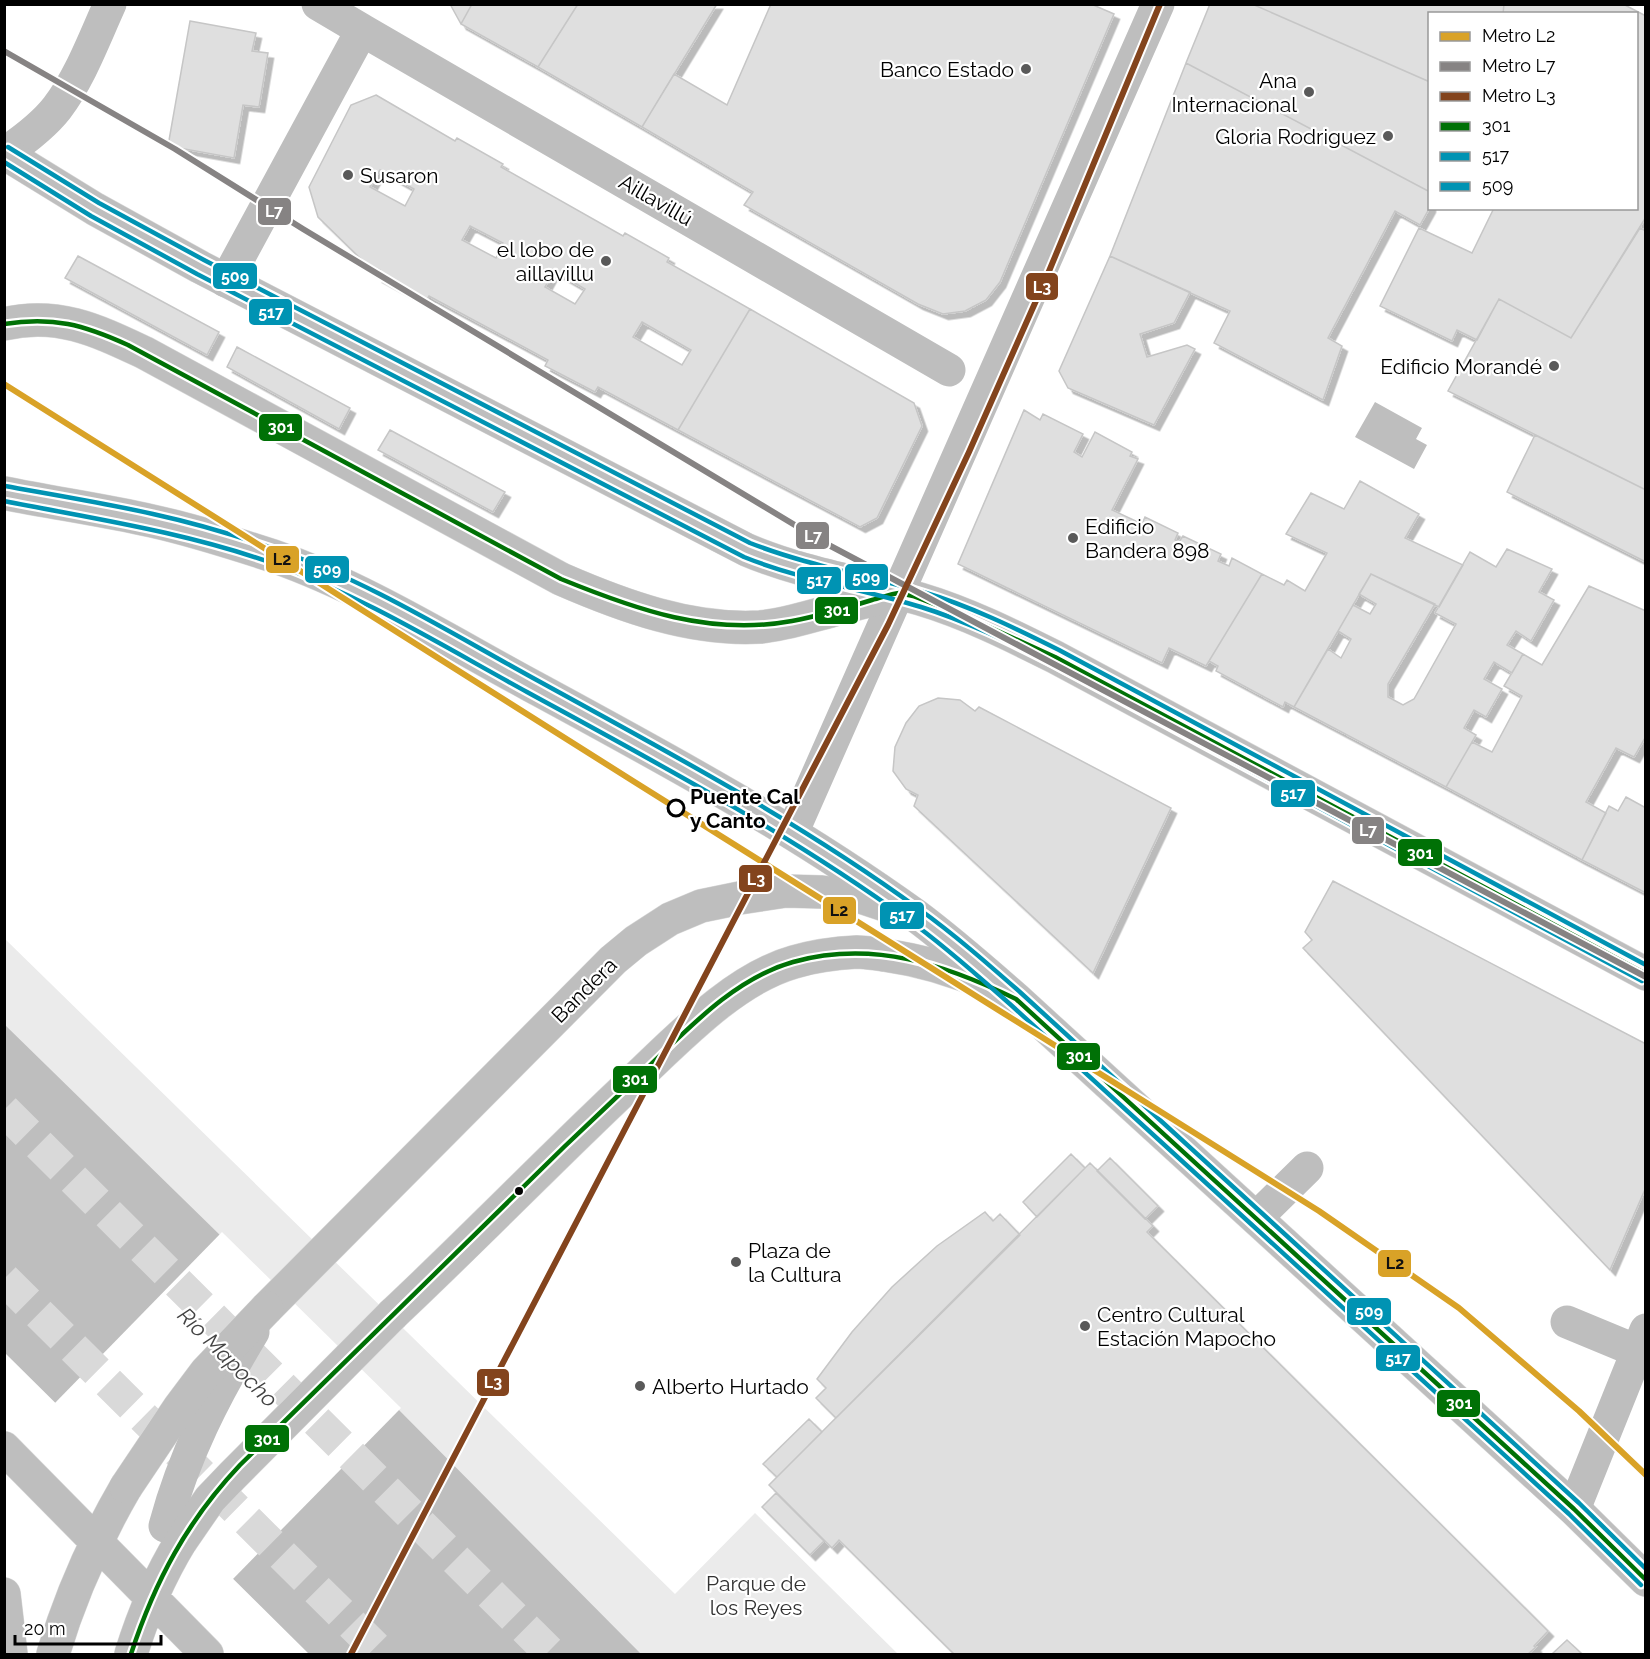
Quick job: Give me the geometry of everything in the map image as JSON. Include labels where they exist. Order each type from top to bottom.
[{"type":"main road","points":[[110,4],[79,71],[57,109],[30,136],[5,153],[94,209],[226,281],[747,550],[805,571],[899,593],[975,619],[1055,657],[1646,974]]},
{"type":"main road","name":"Aillavillú","points":[[318,4],[950,370]]},
{"type":"main road","points":[[792,833],[1158,4]]},
{"type":"main road","points":[[226,281],[362,30]]},
{"type":"main road","points":[[4,324],[45,320],[64,321],[109,336],[145,352],[561,579],[655,614],[698,623],[762,627],[899,593]]},
{"type":"main road","points":[[4,494],[151,520],[214,537],[276,558],[345,586],[734,797],[843,866],[916,916],[966,955],[1016,999],[1574,1509],[1646,1580]]},
{"type":"main road","name":"Bandera","points":[[267,1308],[613,960],[636,941],[670,919],[701,906],[786,891],[822,892],[861,897],[916,916]]},
{"type":"main road","points":[[173,1534],[393,1314],[693,1024],[744,986],[767,972],[792,962],[822,955],[859,952],[909,958],[957,972],[1016,999]]},
{"type":"main road","points":[[1256,1218],[1307,1168]]},
{"type":"main road","points":[[53,1654],[65,1612],[96,1540],[126,1487],[206,1372],[267,1308]]},
{"type":"main road","points":[[131,1654],[164,1571],[173,1534],[174,1493],[204,1420],[267,1308]]},
{"type":"main road","points":[[1568,1322],[1641,1340],[1574,1509]]},
{"type":"main road","points":[[4,1448],[207,1654]]},
{"type":"main road","points":[[4,1594],[11,1654]]},
{"type":"green space","name":"Parque de los Reyes","points":[[4,938],[675,1594],[755,1513],[898,1654],[317,1654],[5,1345]]},
{"type":"water","points":[[1375,402],[1422,428],[1416,439],[1427,445],[1414,469],[1355,437]]},
{"type":"water","name":"Río Mapocho","points":[[4,1024],[393,1404],[641,1654],[309,1654],[5,1353]]},
{"type":"pier","points":[[222,1232],[401,1408],[231,1581],[53,1405]]},
{"type":"building","points":[[450,4],[472,4],[461,24]]},
{"type":"building","points":[[472,4],[578,4],[538,67],[461,24]]},
{"type":"building","points":[[578,4],[717,4],[642,127],[538,67]]},
{"type":"building","points":[[771,4],[1091,4],[1114,14],[1000,282],[986,300],[965,311],[943,314],[918,304],[744,205],[753,192],[642,127],[674,74],[727,105]]},
{"type":"building","points":[[1210,4],[1252,4],[1428,81],[1428,191],[1186,63]]},
{"type":"building","points":[[1252,4],[1504,4],[1503,12],[1428,12],[1428,81]]},
{"type":"building","points":[[1504,4],[1623,4],[1646,16],[1646,217],[1571,338],[1499,299],[1477,340],[1457,330],[1452,341],[1380,306],[1419,228],[1472,253],[1493,210],[1638,210],[1638,12],[1503,12]]},
{"type":"building","points":[[190,21],[256,33],[252,51],[268,53],[259,107],[243,105],[234,158],[168,146]]},
{"type":"building","points":[[1186,63],[1428,191],[1428,210],[1420,225],[1395,211],[1328,338],[1342,346],[1323,400],[1214,343],[1230,311],[1110,256]]},
{"type":"building","points":[[376,95],[455,141],[457,138],[503,164],[501,167],[623,236],[625,233],[669,258],[667,262],[750,309],[678,430],[598,387],[595,392],[545,366],[548,360],[429,296],[425,303],[377,277],[380,270],[363,261],[318,217],[309,187],[351,105]],"holes":[[[380,170],[414,189],[405,206],[370,187]],[[470,226],[503,243],[496,258],[462,240]],[[554,271],[585,289],[575,304],[545,287]],[[642,322],[691,350],[682,365],[633,337]]]},
{"type":"building","name":"Edificio Morandé","points":[[1640,228],[1646,231],[1646,490],[1448,391],[1499,299],[1571,338]]},
{"type":"building","points":[[78,256],[219,332],[207,355],[65,278]]},
{"type":"building","points":[[1110,256],[1190,292],[1174,323],[1140,334],[1147,357],[1187,345],[1195,349],[1154,425],[1068,388],[1059,371]]},
{"type":"building","points":[[750,309],[914,403],[922,426],[877,518],[860,527],[678,430]]},
{"type":"building","points":[[237,347],[350,408],[339,429],[227,367]]},
{"type":"building","name":"Edificio Bandera 898","points":[[1024,410],[1040,420],[1043,414],[1083,434],[1074,452],[1082,457],[1095,432],[1132,452],[1130,456],[1138,459],[1112,510],[1142,524],[1145,517],[1178,533],[1175,540],[1179,542],[1183,536],[1221,554],[1218,561],[1229,566],[1232,558],[1262,574],[1206,666],[1169,648],[1162,663],[958,564]]},
{"type":"building","points":[[390,430],[505,492],[493,512],[378,450]]},
{"type":"building","points":[[1535,435],[1646,490],[1646,562],[1507,492]]},
{"type":"building","points":[[1360,481],[1419,514],[1405,538],[1463,565],[1439,607],[1371,574],[1294,707],[1285,702],[1283,707],[1216,671],[1218,666],[1209,661],[1262,574],[1284,585],[1287,580],[1305,591],[1327,553],[1286,534],[1311,493],[1344,509]]},
{"type":"building","points":[[1507,549],[1552,569],[1539,592],[1554,600],[1531,641],[1516,631],[1507,645],[1523,654],[1512,673],[1494,662],[1484,679],[1502,689],[1486,717],[1474,710],[1464,728],[1476,735],[1446,787],[1294,707],[1328,649],[1341,658],[1351,639],[1338,631],[1353,605],[1370,614],[1376,604],[1359,594],[1371,574],[1435,604],[1388,684],[1388,697],[1403,705],[1414,699],[1456,624],[1435,613],[1470,552],[1496,567]]},
{"type":"building","points":[[1589,586],[1646,611],[1646,736],[1634,757],[1616,748],[1586,802],[1606,813],[1582,860],[1446,787],[1472,742],[1492,752],[1522,696],[1504,686],[1523,654],[1542,665]]},
{"type":"building","points":[[938,698],[960,700],[975,711],[979,707],[1171,808],[1093,973],[914,806],[918,795],[906,789],[893,771],[895,747],[906,723],[919,706]]},
{"type":"building","points":[[1626,797],[1646,808],[1646,893],[1582,860],[1609,806],[1618,811]]},
{"type":"building","points":[[1333,881],[1646,1044],[1646,1187],[1610,1270],[1303,948],[1312,940],[1305,932]]},
{"type":"building","points":[[1071,1154],[1085,1168],[1037,1217],[1023,1202]]},
{"type":"building","points":[[1110,1158],[1158,1206],[1145,1219],[1097,1171]]},
{"type":"building","name":"Centro Cultural Estación Mapocho","points":[[1090,1163],[1153,1226],[1147,1232],[1548,1631],[1534,1646],[1536,1647],[1528,1654],[954,1654],[839,1540],[832,1548],[769,1485]]},
{"type":"building","points":[[985,1212],[993,1221],[1000,1214],[1020,1235],[836,1418],[816,1398],[826,1388],[817,1379],[852,1332],[892,1287],[937,1246]]},
{"type":"building","points":[[809,1419],[822,1432],[777,1477],[763,1464]]},
{"type":"building","points":[[776,1493],[824,1541],[810,1555],[762,1507]]},
{"type":"building","points":[[1567,1640],[1582,1654],[1552,1654]]},
{"type":"tunnel","points":[[4,1110],[551,1654]]},
{"type":"tunnel","points":[[4,1279],[382,1654]]},
{"type":"metro line","name":"L3","points":[[351,1654],[888,625],[969,452],[1047,276],[1160,4]]},
{"type":"metro line","name":"L7","points":[[4,51],[175,149],[303,229],[823,542],[1646,977]]},
{"type":"metro line","name":"L2","points":[[4,384],[1319,1211],[1459,1308],[1579,1411],[1646,1475]]},
{"type":"transit line","name":"509","points":[[8,147],[99,203],[204,260],[750,543],[814,564],[923,592],[1009,626],[1059,650],[1646,965]]},
{"type":"transit line","name":"517","points":[[4,162],[91,216],[197,274],[744,557],[787,572],[921,607],[1004,640],[1642,981]]},
{"type":"transit line","name":"301","points":[[4,324],[38,321],[68,324],[97,332],[128,345],[561,579],[646,610],[703,622],[762,625],[812,617],[899,593],[965,616],[1055,657],[1646,974]]},
{"type":"transit line","name":"509","points":[[5,486],[116,506],[199,525],[275,549],[342,576],[407,608],[681,759],[826,845],[873,876],[945,929],[1021,993],[1579,1503],[1646,1569]]},
{"type":"transit line","name":"517","points":[[4,501],[139,527],[206,543],[239,552],[305,576],[402,623],[673,772],[770,829],[864,889],[936,941],[1011,1005],[1569,1514],[1641,1585]]},
{"type":"transit line","name":"301","points":[[131,1654],[162,1577],[189,1530],[221,1486],[564,1147],[694,1023],[750,980],[793,962],[823,956],[851,954],[880,955],[935,966],[962,975],[1016,999],[1574,1509],[1646,1580]]},
{"type":"place","name":"Banco Estado","points":[[1026,69]]},
{"type":"place","name":"Ana Internacional","points":[[1309,92]]},
{"type":"place","name":"Gloria Rodriguez","points":[[1388,136]]},
{"type":"place","name":"Susaron","points":[[348,175]]},
{"type":"place","name":"el lobo de aillavillu","points":[[606,261]]},
{"type":"place","name":"Edificio Morandé","points":[[1554,366]]},
{"type":"place","name":"Edificio Bandera 898","points":[[1073,538]]},
{"type":"place","name":"Puente Cal y Canto","points":[[676,808]]},
{"type":"place","name":"Plaza de la Cultura","points":[[736,1262]]},
{"type":"place","name":"Centro Cultural Estación Mapocho","points":[[1085,1326]]},
{"type":"place","name":"Alberto Hurtado","points":[[640,1386]]}]
